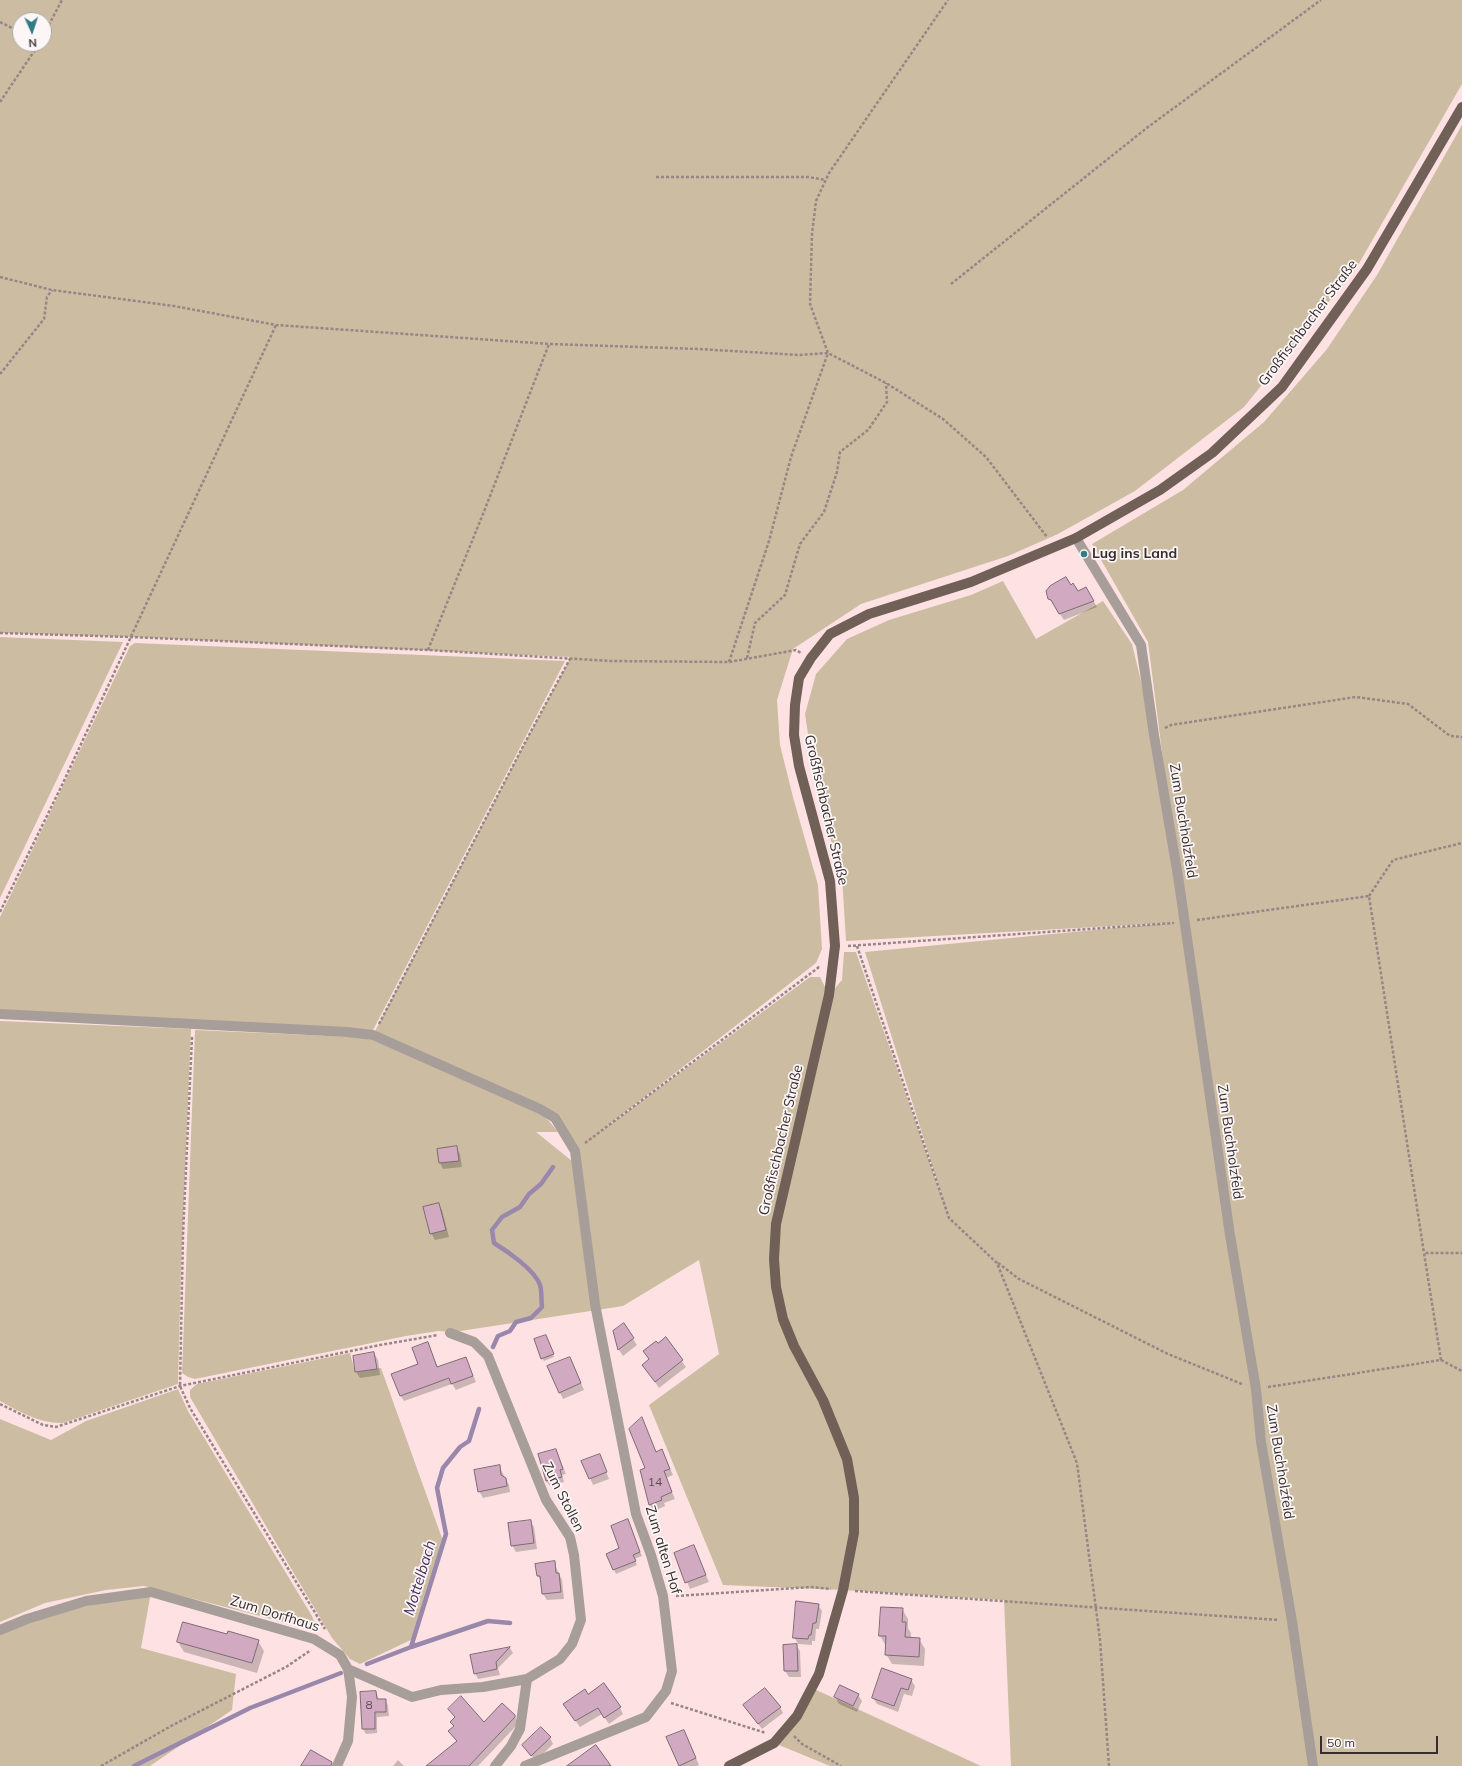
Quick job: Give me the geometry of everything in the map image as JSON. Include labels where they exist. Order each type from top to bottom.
[{"type":"main road","name":"Großfischbacher Straße","points":[[729,1766],[774,1743],[797,1716],[819,1674],[843,1590],[854,1533],[854,1498],[847,1459],[823,1400],[794,1346],[783,1319],[776,1287],[774,1259],[776,1224],[829,995],[835,946],[830,882],[799,766],[794,735],[795,705],[799,678],[811,658],[830,634],[868,614],[971,582],[1076,538],[1160,490],[1212,454],[1282,388],[1367,269],[1462,107]]},
{"type":"street","name":"Zum Buchholzfeld","points":[[1076,538],[1141,645],[1154,735],[1178,876],[1229,1228],[1256,1389],[1261,1442],[1292,1621],[1313,1766]]},
{"type":"street","points":[[0,1014],[347,1032],[373,1035],[540,1109],[555,1118],[575,1151]]},
{"type":"street","name":"Zum alten Hof","points":[[525,1766],[646,1717],[666,1691],[672,1671],[663,1596],[651,1555],[636,1514],[595,1304],[575,1151]]},
{"type":"street","name":"Zum Stollen","points":[[348,1669],[412,1697],[441,1690],[483,1687],[527,1679],[560,1659],[572,1644],[581,1620],[574,1555],[570,1537],[546,1500],[488,1356],[474,1342],[450,1333]]},
{"type":"street","name":"Zum Dorfhaus","points":[[0,1630],[27,1619],[86,1601],[150,1592],[287,1630],[322,1643],[340,1655],[348,1669],[352,1697],[348,1741],[337,1766]]},
{"type":"street","points":[[495,1766],[511,1746],[520,1729],[527,1679]]},
{"type":"path","points":[[52,19],[62,0]]},
{"type":"path","points":[[729,662],[769,541],[791,457],[828,353],[810,304],[812,234],[816,201],[829,172],[948,0]]},
{"type":"path","points":[[951,284],[1148,127],[1321,0]]},
{"type":"path","points":[[0,22],[12,28]]},
{"type":"path","points":[[0,102],[34,52]]},
{"type":"path","points":[[656,177],[809,178],[825,180]]},
{"type":"path","points":[[0,277],[52,290],[174,306],[276,325],[550,344],[699,349],[799,355],[828,353],[886,383],[943,419],[986,458],[1055,547]]},
{"type":"path","points":[[0,374],[44,319],[47,297],[52,290]]},
{"type":"path","points":[[0,912],[62,785],[276,325]]},
{"type":"path","points":[[428,650],[550,344]]},
{"type":"path","points":[[747,658],[755,623],[784,595],[800,544],[824,512],[837,472],[840,452],[868,430],[887,402],[886,383]]},
{"type":"path","points":[[0,633],[428,650],[612,660],[729,662],[796,650],[811,658]]},
{"type":"path","points":[[373,1035],[571,657]]},
{"type":"path","points":[[1154,735],[1171,725],[1356,697],[1408,704],[1450,736],[1462,737]]},
{"type":"path","points":[[1441,1360],[1369,896],[1393,860],[1462,843]]},
{"type":"path","points":[[1369,896],[1184,922],[857,946],[948,1218],[997,1263],[1019,1279],[1168,1354],[1256,1389],[1441,1360],[1462,1371]]},
{"type":"path","points":[[575,1151],[819,967],[832,967]]},
{"type":"path","points":[[101,1766],[172,1726],[286,1667],[322,1643],[327,1634],[190,1408],[180,1386],[183,1235],[193,1024]]},
{"type":"path","points":[[1424,1253],[1462,1253]]},
{"type":"path","points":[[997,1263],[1077,1463],[1100,1640],[1109,1766]]},
{"type":"path","points":[[0,1404],[43,1425],[56,1427],[180,1386],[380,1344],[450,1333]]},
{"type":"path","points":[[663,1596],[811,1587],[1292,1621]]},
{"type":"path","points":[[660,1699],[779,1737]]},
{"type":"path","points":[[787,1728],[802,1744],[841,1766]]},
{"type":"shaded area","points":[[0,0],[1462,0],[1462,84],[1357,267],[1244,407],[1135,491],[1058,534],[1008,556],[861,604],[793,649],[777,700],[780,745],[818,885],[822,949],[816,963],[593,1137],[810,977],[820,977],[829,995],[842,980],[844,952],[856,952],[943,1200],[865,952],[1167,923],[846,941],[842,877],[817,794],[805,714],[816,674],[847,639],[889,620],[971,595],[1003,581],[1036,639],[1103,601],[1132,644],[1154,735],[1176,862],[1148,642],[1092,544],[1183,490],[1264,422],[1327,349],[1377,275],[1462,125],[1462,1766],[1011,1766],[1004,1600],[843,1590],[723,1585],[649,1405],[719,1354],[699,1260],[623,1306],[454,1332],[438,1331],[406,1336],[195,1379],[182,1373],[195,1030],[354,1037],[373,1040],[538,1112],[549,1121],[558,1132],[536,1132],[577,1165],[555,1118],[373,1035],[571,657],[130,637],[0,633]]},
{"type":"shaded area","points":[[0,637],[123,642],[0,898]]},
{"type":"shaded area","points":[[135,643],[565,661],[372,1032],[0,1014],[0,917],[130,646]]},
{"type":"shaded area","points":[[0,1021],[191,1029],[181,1268],[178,1384],[63,1423],[46,1422],[23,1413],[0,1401]]},
{"type":"shaded area","points":[[350,1353],[355,1372],[381,1368],[443,1541],[413,1639],[360,1664],[350,1659],[332,1638],[190,1397],[190,1390],[197,1384]]},
{"type":"shaded area","points":[[178,1389],[188,1411],[312,1616],[318,1631],[144,1586],[106,1590],[45,1603],[0,1622],[0,1419],[51,1440],[86,1421]]},
{"type":"shaded area","points":[[151,1592],[141,1648],[236,1674],[232,1710],[150,1766],[0,1766],[0,1630],[27,1619]]},
{"type":"shaded area","points":[[812,1688],[981,1766],[830,1766],[774,1743]]},
{"type":"building","points":[[1066,577],[1071,585],[1073,583],[1078,591],[1086,587],[1094,601],[1059,614],[1051,600],[1048,599],[1046,591],[1050,586]]},
{"type":"building","points":[[457,1146],[459,1161],[439,1163],[437,1149]]},
{"type":"building","points":[[439,1203],[446,1230],[430,1234],[423,1207]]},
{"type":"building","points":[[624,1323],[634,1338],[618,1350],[613,1331]]},
{"type":"building","points":[[546,1335],[554,1354],[541,1359],[534,1339]]},
{"type":"building","points":[[666,1337],[683,1360],[655,1382],[642,1365],[649,1359],[643,1351],[656,1341],[658,1343]]},
{"type":"building","points":[[428,1342],[437,1367],[466,1357],[473,1376],[451,1384],[449,1378],[400,1396],[391,1374],[418,1364],[412,1348]]},
{"type":"building","points":[[374,1352],[377,1369],[355,1372],[353,1356]]},
{"type":"building","points":[[570,1357],[581,1383],[559,1393],[547,1366]]},
{"type":"building","points":[[642,1417],[656,1452],[662,1449],[670,1469],[664,1471],[672,1492],[661,1497],[662,1500],[649,1505],[640,1470],[645,1468],[629,1429]]},
{"type":"building","points":[[556,1449],[563,1469],[560,1470],[562,1477],[546,1481],[538,1454]]},
{"type":"building","points":[[600,1454],[607,1472],[589,1479],[581,1461]]},
{"type":"building","points":[[500,1465],[501,1475],[506,1478],[507,1486],[478,1492],[474,1470]]},
{"type":"building","points":[[628,1519],[640,1552],[633,1555],[636,1561],[613,1570],[606,1554],[619,1548],[611,1526]]},
{"type":"building","points":[[531,1520],[534,1543],[511,1546],[508,1523]]},
{"type":"building","points":[[694,1545],[706,1575],[685,1583],[674,1553]]},
{"type":"building","points":[[555,1561],[556,1573],[559,1573],[561,1592],[542,1594],[540,1576],[537,1576],[535,1564]]},
{"type":"building","points":[[796,1601],[819,1604],[816,1623],[813,1623],[811,1635],[809,1635],[808,1639],[793,1638]]},
{"type":"building","points":[[881,1607],[903,1608],[902,1622],[906,1622],[905,1637],[920,1638],[919,1657],[885,1655],[886,1636],[879,1636]]},
{"type":"building","points":[[183,1622],[227,1634],[228,1631],[259,1640],[252,1663],[177,1642]]},
{"type":"building","points":[[797,1644],[798,1671],[784,1671],[783,1645]]},
{"type":"building","points":[[510,1647],[496,1662],[497,1669],[474,1674],[470,1655]]},
{"type":"building","points":[[882,1668],[912,1679],[908,1690],[901,1688],[894,1706],[872,1698]]},
{"type":"building","points":[[604,1683],[621,1707],[604,1718],[598,1708],[575,1721],[563,1704],[585,1689],[588,1694]]},
{"type":"building","points":[[840,1685],[859,1694],[853,1706],[834,1697]]},
{"type":"building","points":[[765,1688],[781,1707],[758,1724],[743,1705]]},
{"type":"building","points":[[376,1691],[377,1699],[386,1699],[386,1712],[375,1712],[375,1729],[362,1729],[360,1692]]},
{"type":"building","points":[[461,1696],[484,1722],[502,1703],[515,1715],[515,1717],[469,1766],[426,1766],[457,1741],[448,1731],[454,1726],[450,1722],[455,1717],[448,1709]]},
{"type":"building","points":[[541,1727],[551,1737],[531,1756],[522,1745]]},
{"type":"building","points":[[684,1730],[696,1758],[679,1766],[666,1737]]},
{"type":"building","points":[[596,1745],[611,1766],[567,1766]]},
{"type":"building","points":[[311,1750],[332,1762],[331,1766],[301,1766]]},
{"type":"waterway","points":[[493,1347],[498,1336],[510,1331],[516,1322],[531,1318],[542,1307],[541,1287],[537,1279],[533,1273],[520,1261],[494,1243],[492,1230],[502,1217],[520,1207],[529,1194],[541,1184],[553,1167]]},
{"type":"waterway","name":"Mottelbach","points":[[367,1664],[411,1647],[446,1534],[437,1488],[443,1468],[460,1447],[469,1441],[479,1409]]},
{"type":"waterway","points":[[411,1647],[488,1621],[510,1623]]},
{"type":"waterway","name":"Mottelbach","points":[[134,1766],[250,1708],[341,1673]]},
{"type":"place","name":"Lug ins Land","points":[[1084,554]]}]
